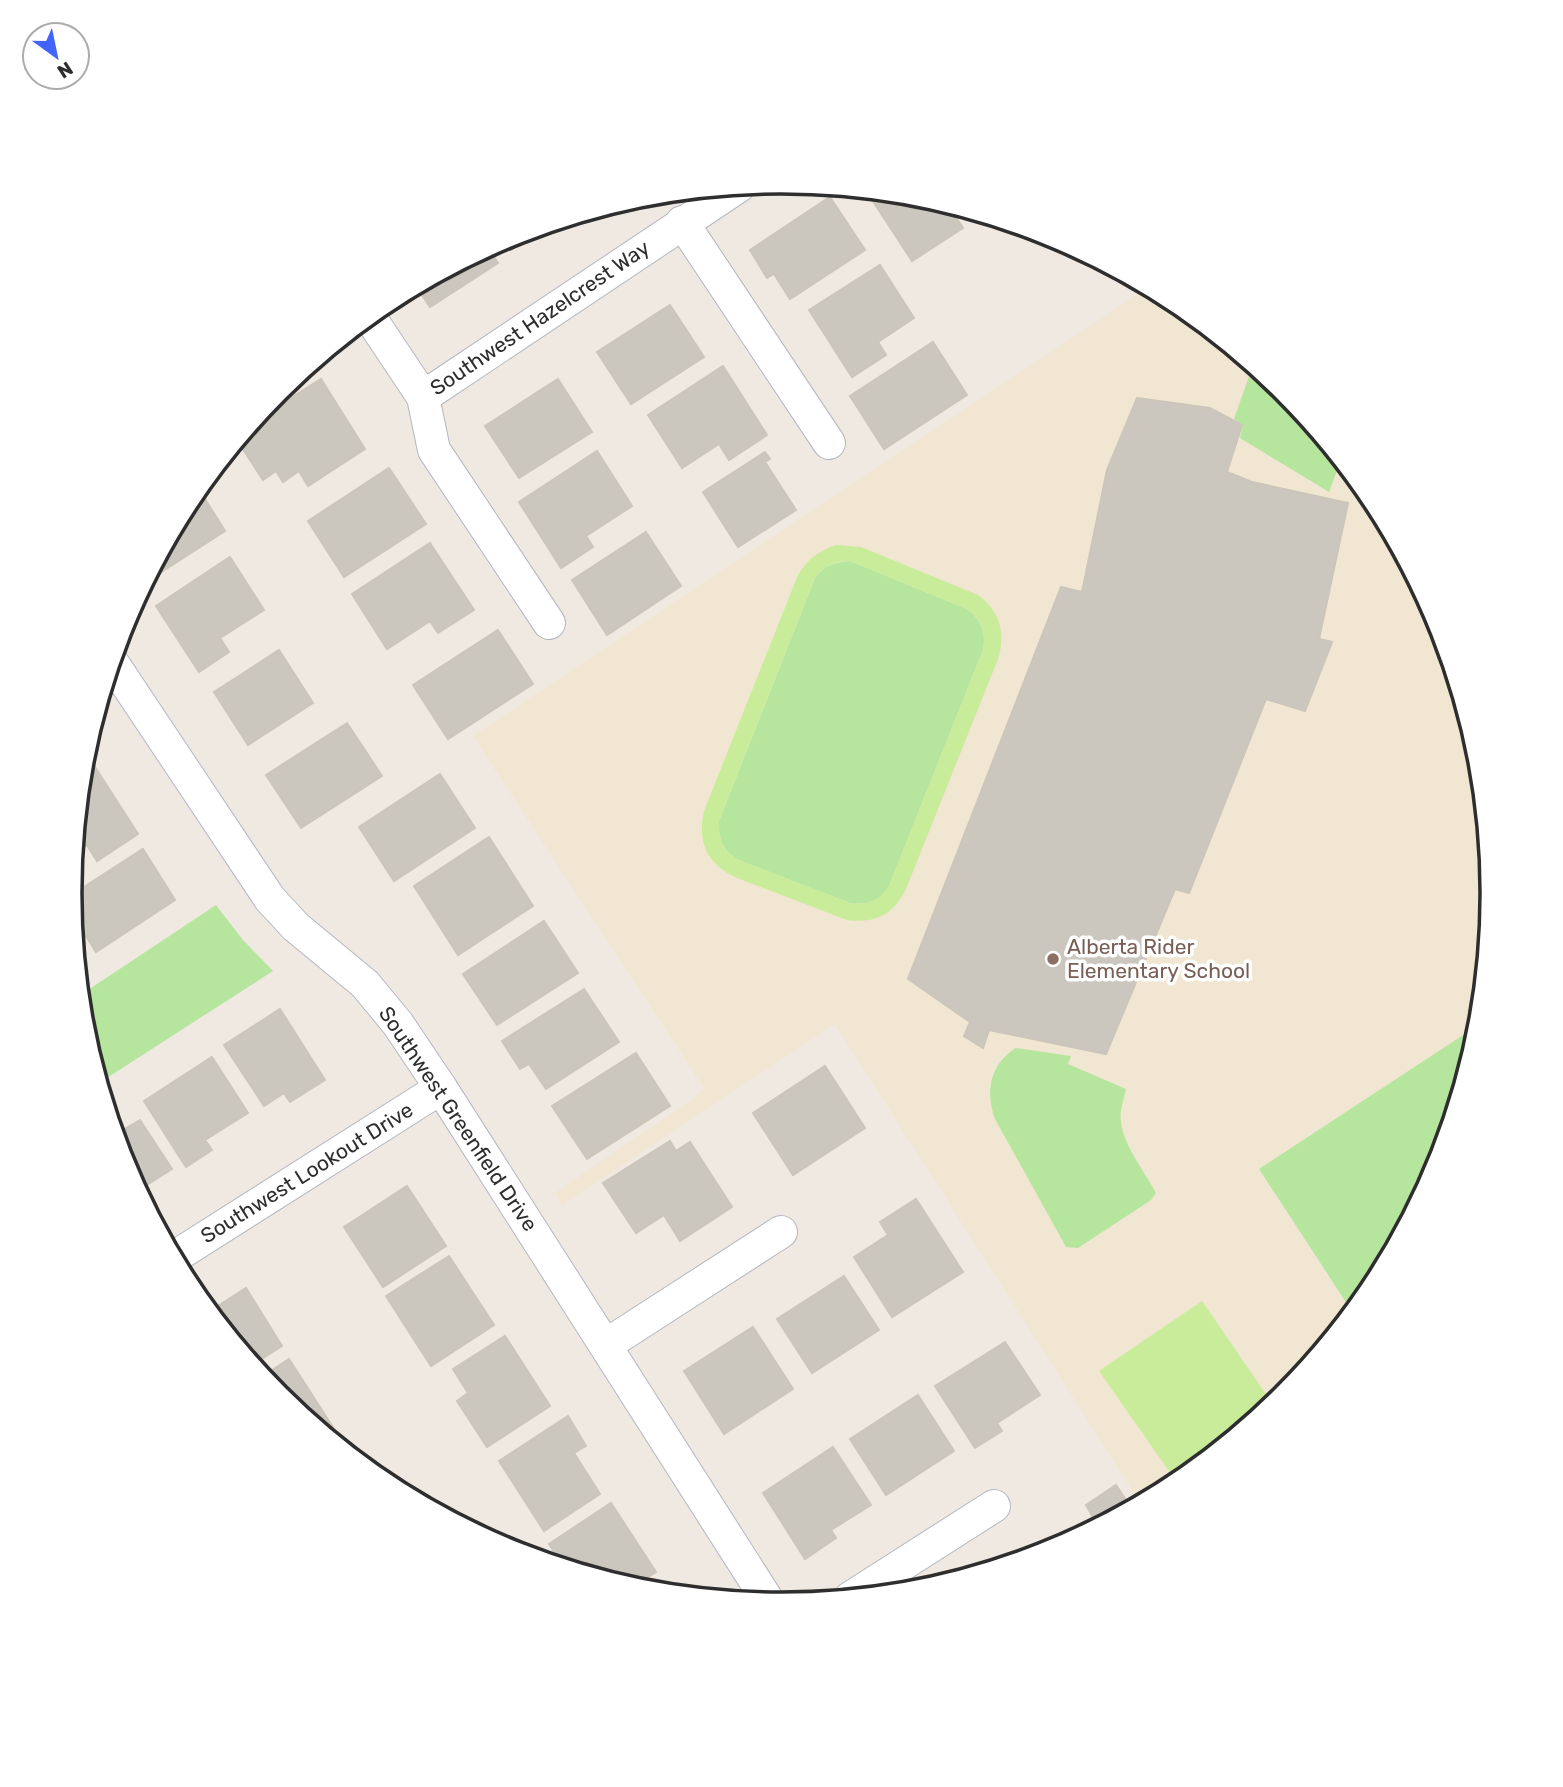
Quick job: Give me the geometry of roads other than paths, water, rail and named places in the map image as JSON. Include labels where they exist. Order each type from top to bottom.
[{"type":"street","name":"Southwest Hazelcrest Way","points":[[375,325],[423,397],[721,197]]},
{"type":"street","points":[[682,222],[829,443]]},
{"type":"street","points":[[423,397],[434,450],[549,623]]},
{"type":"street","name":"Southwest Greenfield Drive","points":[[118,671],[270,899],[296,928],[365,984],[398,1024],[763,1592]]},
{"type":"street","name":"Southwest Lookout Drive","points":[[182,1252],[441,1088]]},
{"type":"street","points":[[606,1345],[781,1232]]},
{"type":"street","points":[[866,1588],[995,1506]]},
{"type":"place","name":"Alberta Rider Elementary School","points":[[1053,959]]}]
